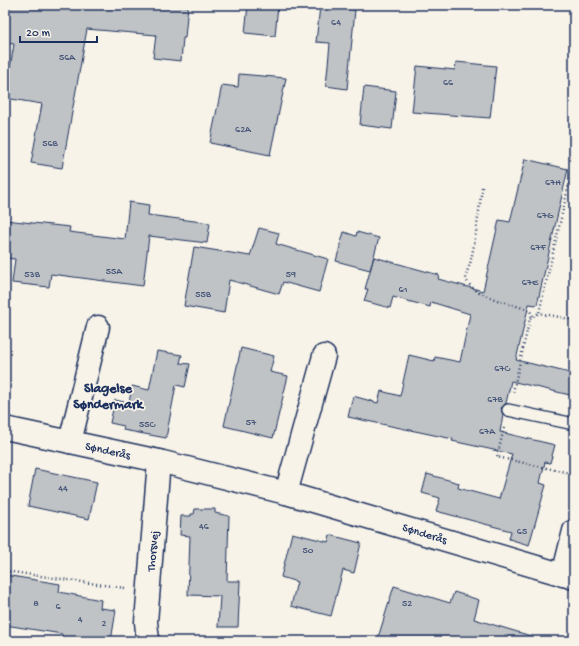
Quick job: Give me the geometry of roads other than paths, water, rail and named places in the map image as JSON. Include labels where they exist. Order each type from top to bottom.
[{"type":"street","name":"Sønderås","points":[[70,442],[98,327]]},
{"type":"street","points":[[286,493],[324,356]]},
{"type":"street","name":"Sønderås","points":[[5,428],[159,461],[286,493],[569,576],[574,531]]},
{"type":"street","name":"Thorsvej","points":[[148,641],[146,622],[159,461]]},
{"type":"lane","points":[[508,410],[574,424]]},
{"type":"district","name":"Slagelse Søndermark","points":[[108,396]]}]
